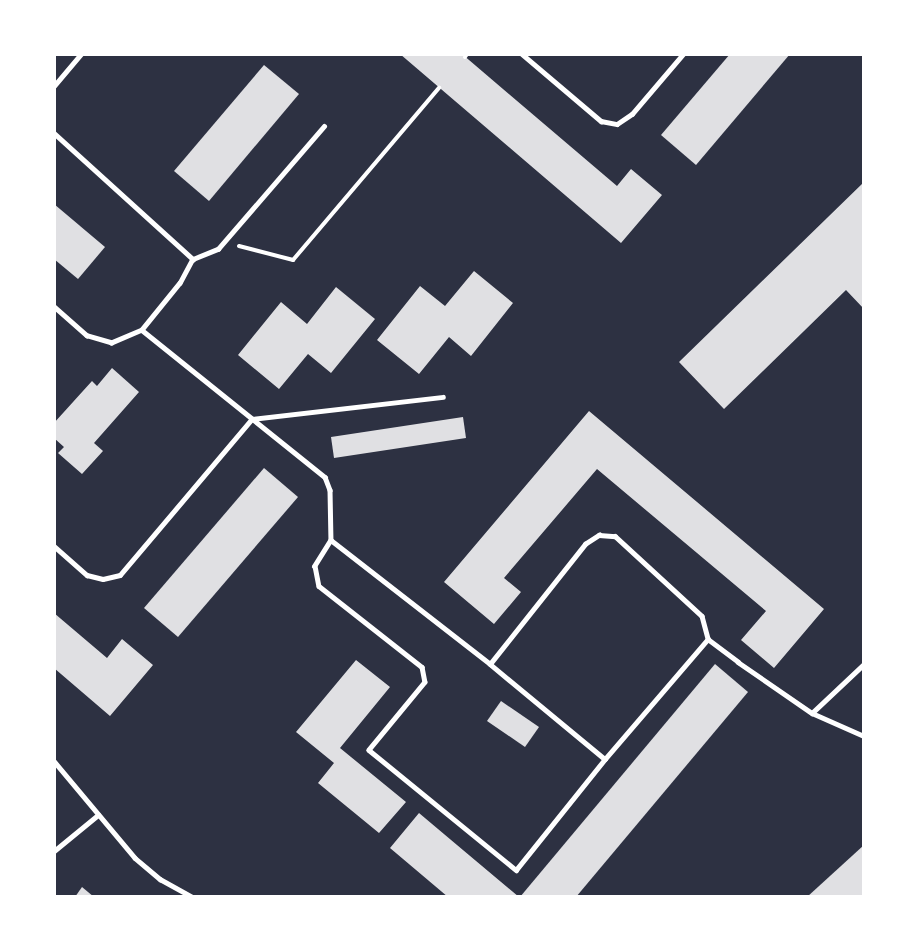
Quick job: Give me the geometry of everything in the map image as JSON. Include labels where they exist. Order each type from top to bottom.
[{"type":"lane","points":[[54,86],[81,54]]},
{"type":"lane","points":[[522,54],[601,121],[617,123],[632,114],[683,54]]},
{"type":"lane","points":[[54,308],[87,336],[112,343],[142,330],[180,283],[193,259],[218,249],[225,242],[324,126]]},
{"type":"lane","points":[[54,133],[193,259]]},
{"type":"lane","points":[[142,330],[325,477],[330,489],[331,540],[315,566],[319,586],[422,667],[425,682],[369,750],[516,870],[605,759],[708,639]]},
{"type":"lane","points":[[54,546],[87,575],[103,579],[120,575],[252,419],[443,397]]},
{"type":"lane","points":[[490,664],[585,544],[599,535],[615,536],[702,616],[708,639],[812,713],[864,736]]},
{"type":"lane","points":[[331,540],[490,664],[605,759]]},
{"type":"lane","points":[[812,713],[864,664]]},
{"type":"lane","points":[[54,761],[135,858],[160,879],[193,897]]},
{"type":"lane","points":[[54,851],[98,815]]},
{"type":"path","points":[[225,242],[293,260],[439,88]]},
{"type":"building","points":[[400,54],[462,54],[617,186],[631,169],[662,195],[621,243]]},
{"type":"building","points":[[730,54],[790,54],[696,165],[661,135]]},
{"type":"building","points":[[264,65],[299,94],[209,201],[174,171]]},
{"type":"building","points":[[864,182],[864,309],[846,290],[724,409],[679,362]]},
{"type":"building","points":[[54,204],[105,247],[78,279],[54,259]]},
{"type":"building","points":[[474,271],[513,303],[471,356],[449,337],[419,374],[377,340],[420,286],[445,306]]},
{"type":"building","points":[[336,287],[375,319],[331,373],[308,354],[279,389],[238,355],[281,302],[307,324]]},
{"type":"building","points":[[112,368],[139,392],[94,443],[103,451],[82,474],[58,453],[64,447],[54,438],[54,423],[92,381],[97,386]]},
{"type":"building","points":[[589,411],[824,609],[774,668],[741,640],[766,611],[597,469],[504,578],[521,592],[494,624],[444,582]]},
{"type":"building","points":[[463,417],[466,438],[334,458],[331,437]]},
{"type":"building","points":[[264,468],[298,497],[178,637],[144,608]]},
{"type":"building","points":[[54,613],[107,658],[122,639],[153,665],[110,716],[54,668]]},
{"type":"building","points":[[356,660],[390,687],[340,748],[406,802],[379,833],[318,783],[334,763],[296,732]]},
{"type":"building","points":[[715,664],[748,692],[576,897],[520,897]]},
{"type":"building","points":[[501,701],[539,727],[525,747],[487,721]]},
{"type":"building","points":[[419,813],[519,897],[448,897],[390,848]]},
{"type":"building","points":[[864,845],[864,897],[807,897]]},
{"type":"building","points":[[82,887],[94,897],[75,897]]}]
